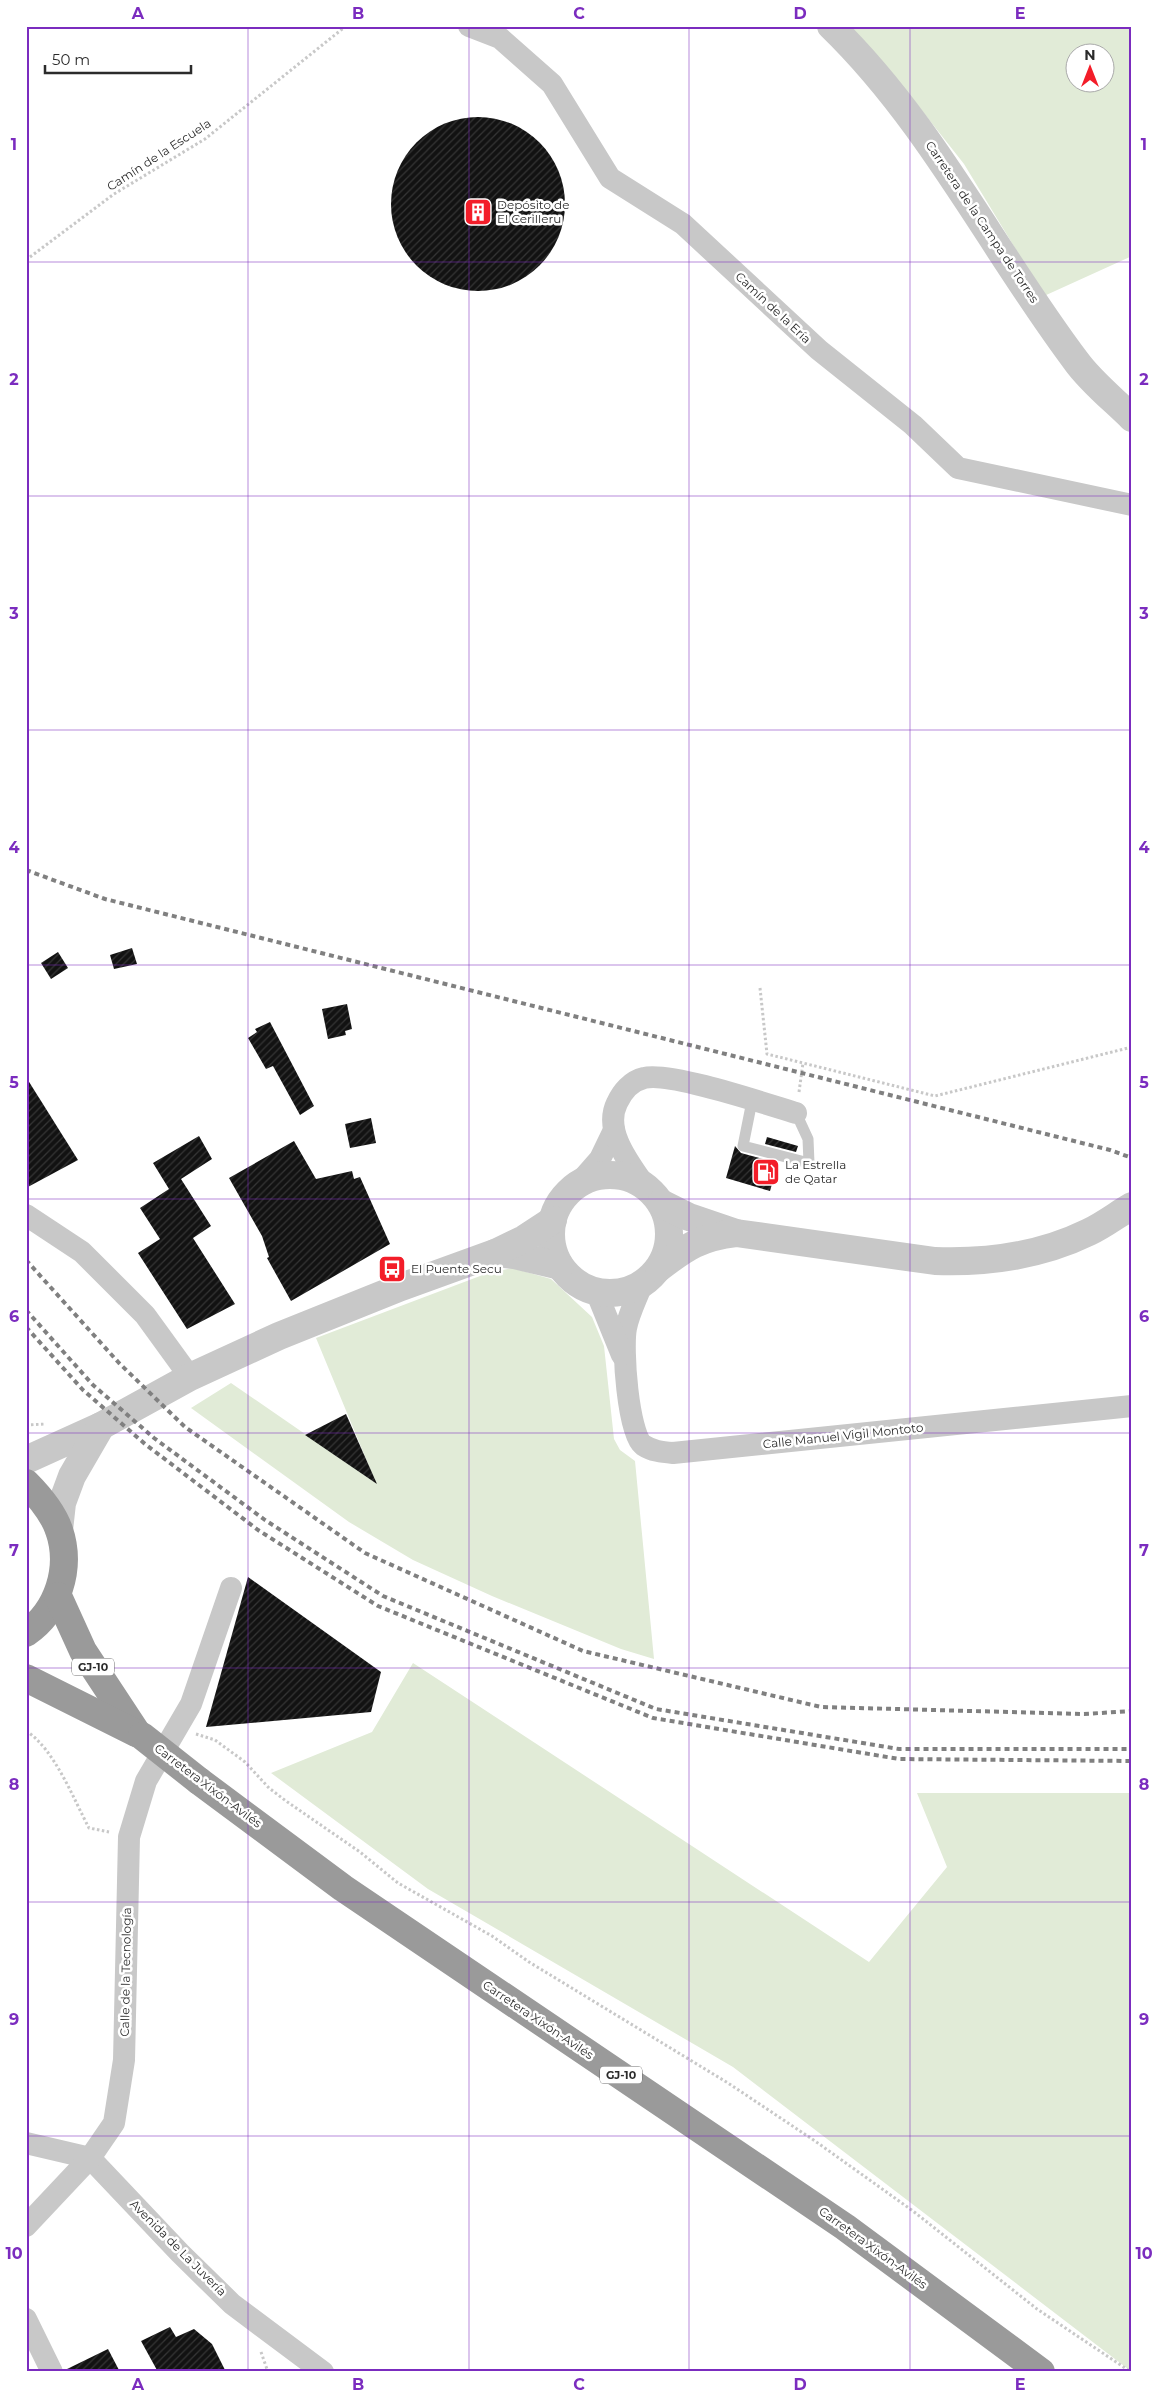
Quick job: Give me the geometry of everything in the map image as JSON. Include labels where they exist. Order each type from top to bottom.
[{"type":"highway","points":[[26,1483],[48,1508],[59,1530],[64,1560],[58,1596],[39,1624],[26,1633]]},
{"type":"highway","name":"Carretera Xixón-Avilés","points":[[58,1596],[83,1651],[139,1735]]},
{"type":"highway","name":"Carretera Xixón-Avilés","points":[[26,1678],[139,1735],[343,1888],[845,2227],[1041,2372]]},
{"type":"street","name":"Camín de la Ería","points":[[469,26],[500,38],[552,84],[610,178],[683,224],[819,350],[913,425],[958,468],[1132,505]]},
{"type":"street","name":"Carretera de la Campa de Torres","points":[[831,26],[851,46],[906,111],[1077,363],[1132,418]]},
{"type":"street","points":[[650,1276],[668,1247],[669,1224],[653,1194],[620,1148],[614,1130],[614,1108],[623,1090],[643,1078],[668,1077],[796,1113]]},
{"type":"street","points":[[614,1130],[600,1159],[562,1199],[553,1220],[552,1243],[560,1266],[576,1281],[596,1291],[620,1292],[650,1276],[682,1250],[711,1236],[736,1232]]},
{"type":"street","points":[[579,1183],[601,1175],[624,1176],[689,1216],[736,1232],[935,1261],[962,1262],[1016,1257],[1042,1250],[1090,1231],[1132,1206]]},
{"type":"street","points":[[26,1214],[82,1252],[145,1315],[190,1377]]},
{"type":"street","points":[[26,1460],[90,1431],[190,1377],[279,1336],[401,1287],[494,1253],[524,1239],[553,1220]]},
{"type":"street","points":[[494,1253],[514,1255],[560,1266]]},
{"type":"street","name":"Calle Manuel Vigil Montoto","points":[[650,1276],[626,1327],[624,1359],[634,1430],[642,1444],[656,1451],[673,1454],[1132,1406]]},
{"type":"street","name":"Calle Manuel Vigil Montoto","points":[[596,1291],[624,1359]]},
{"type":"street","points":[[26,1444],[90,1431]]},
{"type":"street","points":[[59,1530],[62,1503],[90,1431]]},
{"type":"street","name":"Calle de la Tecnología","points":[[26,2226],[90,2158],[114,2123],[124,2060],[129,1837],[146,1781],[191,1704],[231,1588]]},
{"type":"street","points":[[26,2143],[90,2158]]},
{"type":"street","name":"Avenida de La Juvería","points":[[90,2158],[180,2253],[232,2304],[323,2372]]},
{"type":"street","points":[[26,2319],[52,2372]]},
{"type":"lane","points":[[752,1100],[743,1146],[809,1163],[808,1139],[796,1113]]},
{"type":"path","name":"Camín de la Escuela","points":[[26,260],[114,194],[205,139],[346,26]]},
{"type":"path","points":[[760,988],[767,1054],[935,1096],[1132,1047]]},
{"type":"path","points":[[796,1113],[803,1063]]},
{"type":"path","points":[[177,1728],[215,1740],[245,1762],[269,1788],[286,1802],[360,1852],[398,1883],[492,1936],[529,1962],[728,2083],[815,2141],[913,2211],[1037,2309],[1131,2372]]},
{"type":"path","points":[[26,1731],[37,1738],[89,1828],[129,1837]]},
{"type":"green space","points":[[848,26],[1132,26],[1132,256],[1044,296],[964,164],[893,74]]},
{"type":"green space","points":[[512,1268],[551,1279],[592,1317],[604,1346],[614,1439],[620,1450],[635,1461],[654,1659],[621,1649],[492,1596],[413,1560],[349,1522],[191,1408],[231,1383],[376,1483],[316,1338],[488,1273]]},
{"type":"green space","points":[[413,1663],[869,1962],[947,1867],[917,1793],[1132,1793],[1132,2372],[733,2067],[428,1889],[271,1773],[372,1732]]},
{"type":"building","name":"Depósito de El Cerilleru","points":[[487,117],[511,123],[527,131],[540,142],[551,155],[559,171],[564,187],[564,221],[559,237],[551,253],[540,266],[527,277],[503,288],[487,291],[469,291],[453,288],[429,277],[405,253],[392,221],[391,195],[394,179],[405,155],[429,131],[461,118]]},
{"type":"building","points":[[132,948],[137,964],[114,969],[110,955]]},
{"type":"building","points":[[58,952],[68,968],[51,979],[41,963]]},
{"type":"building","points":[[347,1004],[352,1029],[345,1031],[346,1035],[328,1039],[322,1009]]},
{"type":"building","points":[[270,1022],[314,1106],[300,1115],[273,1066],[266,1069],[248,1038],[257,1032],[255,1029]]},
{"type":"building","points":[[26,1077],[78,1160],[26,1188]]},
{"type":"building","points":[[371,1118],[376,1143],[350,1148],[345,1124]]},
{"type":"building","points":[[199,1136],[212,1159],[181,1179],[211,1226],[193,1238],[235,1304],[187,1329],[138,1253],[160,1239],[140,1208],[169,1189],[153,1163]]},
{"type":"building","points":[[767,1137],[798,1146],[796,1152],[765,1144]]},
{"type":"building","points":[[294,1141],[316,1179],[352,1171],[354,1179],[360,1177],[390,1244],[291,1301],[267,1258],[269,1257],[262,1236],[229,1178]]},
{"type":"building","points":[[735,1146],[741,1153],[778,1163],[770,1191],[726,1178]]},
{"type":"building","points":[[346,1414],[377,1484],[305,1435]]},
{"type":"building","points":[[248,1577],[381,1672],[371,1712],[206,1727]]},
{"type":"building","points":[[170,2327],[176,2337],[194,2329],[212,2344],[226,2372],[158,2372],[141,2341]]},
{"type":"building","points":[[108,2349],[120,2372],[65,2372],[65,2370]]},
{"type":"railway","points":[[26,870],[105,899],[1110,1150],[1132,1158]]},
{"type":"railway","points":[[26,1260],[119,1363],[185,1427],[365,1553],[583,1651],[821,1707],[1084,1714],[1132,1711]]},
{"type":"railway","points":[[26,1310],[93,1385],[154,1438],[265,1520],[383,1596],[656,1709],[899,1749],[1132,1749]]},
{"type":"railway","points":[[26,1327],[83,1390],[145,1444],[258,1530],[378,1606],[653,1718],[899,1759],[1132,1761]]},
{"type":"place","name":"Depósito de El Cerilleru","points":[[478,212]]},
{"type":"place","name":"La Estrella de Qatar","points":[[766,1172]]},
{"type":"place","name":"El Puente Secu","points":[[392,1269]]}]
